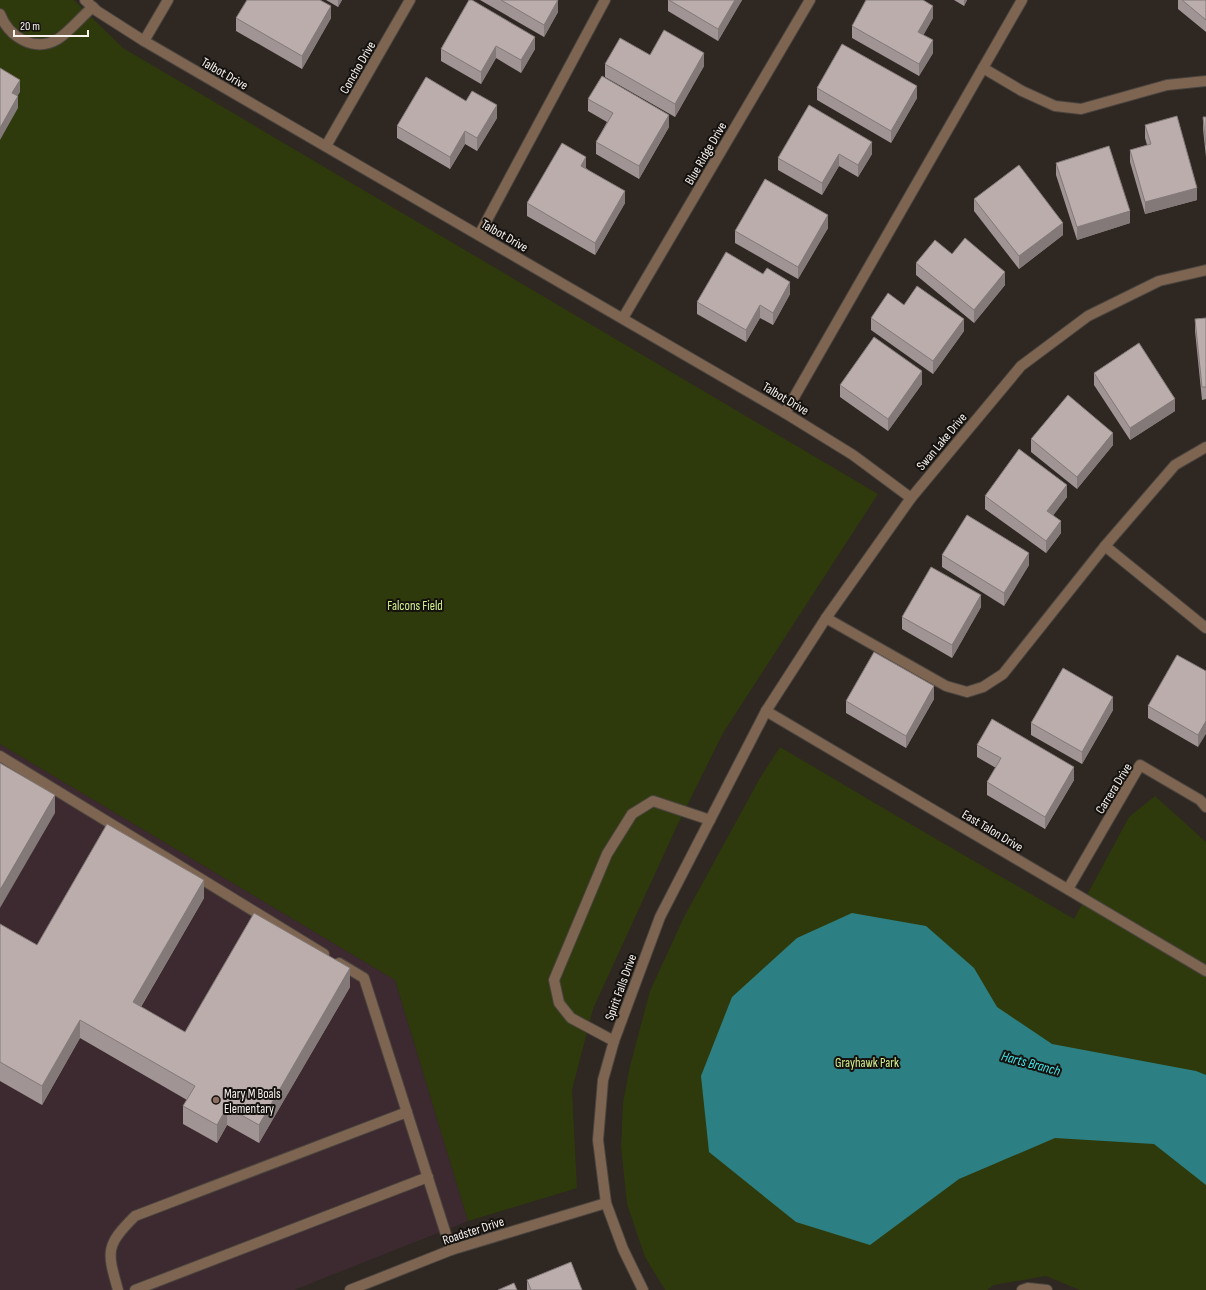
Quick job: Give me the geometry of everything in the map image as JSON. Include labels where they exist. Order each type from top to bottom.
[{"type":"street","name":"Talbot Drive","points":[[85,0],[144,41],[785,413],[853,455],[911,498]]},
{"type":"street","points":[[144,41],[168,0]]},
{"type":"street","name":"Concho Drive","points":[[326,146],[410,0]]},
{"type":"street","points":[[479,235],[605,0]]},
{"type":"street","name":"Blue Ridge Drive","points":[[623,318],[810,0]]},
{"type":"street","points":[[785,413],[1022,0]]},
{"type":"street","points":[[0,14],[2,20],[16,37],[37,45],[48,43],[58,38],[93,7]]},
{"type":"street","points":[[983,68],[1022,91],[1055,106],[1081,109],[1167,85],[1206,82]]},
{"type":"street","name":"Swan Lake Drive","points":[[766,711],[826,618],[911,498],[1021,366],[1088,316],[1159,281],[1206,270]]},
{"type":"street","points":[[826,618],[946,686],[967,692],[983,687],[1003,674],[1105,546],[1175,465],[1206,447]]},
{"type":"street","points":[[1105,546],[1206,628]]},
{"type":"street","name":"Spirit Falls Drive","points":[[643,1290],[623,1249],[606,1203],[598,1140],[603,1080],[614,1041],[660,917],[766,711]]},
{"type":"street","name":"East Talon Drive","points":[[766,711],[1206,971]]},
{"type":"street","points":[[0,756],[364,978],[451,1250]]},
{"type":"street","name":"Carrera Drive","points":[[1068,889],[1140,765],[1200,800],[1206,807]]},
{"type":"street","points":[[614,1041],[571,1018],[559,1003],[554,980],[607,854],[632,814],[653,801],[710,820]]},
{"type":"street","points":[[118,1290],[110,1261],[111,1246],[118,1233],[135,1216],[407,1112]]},
{"type":"street","points":[[135,1290],[428,1177]]},
{"type":"street","name":"Roadster Drive","points":[[350,1290],[451,1250],[606,1203]]},
{"type":"street","points":[[1022,1290],[1028,1288],[1047,1290]]},
{"type":"shaded area","name":"Mary M Boals Elementary","points":[[0,744],[395,980],[468,1221],[294,1290],[0,1290]]},
{"type":"green space","name":"Falcons Field","points":[[0,0],[74,0],[123,48],[878,494],[723,733],[676,828],[593,1009],[572,1090],[577,1188],[468,1221],[395,980],[0,744]]},
{"type":"green space","name":"Grayhawk Park","points":[[780,747],[1074,919],[1129,817],[1155,796],[1206,842],[1206,1290],[1080,1290],[1046,1276],[994,1285],[987,1290],[665,1290],[645,1257],[627,1204],[621,1147],[623,1103],[630,1066],[650,991],[684,917],[760,778]]},
{"type":"water","name":"Harts Branch","points":[[852,913],[926,926],[974,968],[997,1007],[1052,1044],[1196,1071],[1206,1075],[1206,1185],[1154,1144],[1055,1138],[959,1179],[870,1245],[796,1222],[709,1152],[701,1076],[732,997],[797,938]]},
{"type":"building","points":[[247,0],[320,0],[331,6],[302,56],[236,18]]},
{"type":"building","points":[[469,0],[472,0],[535,37],[521,60],[496,46],[481,72],[441,49]]},
{"type":"building","points":[[501,0],[558,0],[544,25]]},
{"type":"building","points":[[669,0],[735,0],[718,29]]},
{"type":"building","points":[[866,0],[923,0],[933,6],[918,32],[933,40],[919,64],[852,26]]},
{"type":"building","points":[[1182,0],[1206,0],[1206,20]]},
{"type":"building","points":[[664,30],[704,53],[675,104],[605,64],[620,38],[650,55]]},
{"type":"building","points":[[842,44],[917,86],[891,131],[817,88]]},
{"type":"building","points":[[0,68],[20,80],[12,93],[18,96],[0,128]]},
{"type":"building","points":[[602,76],[669,115],[639,166],[596,142],[613,113],[588,99]]},
{"type":"building","points":[[426,77],[466,101],[472,91],[497,105],[477,138],[465,131],[450,157],[397,126]]},
{"type":"building","points":[[809,105],[872,142],[858,165],[839,154],[822,183],[778,158]]},
{"type":"building","points":[[1177,116],[1197,188],[1145,202],[1130,150],[1151,144],[1145,125]]},
{"type":"building","points":[[1203,117],[1206,117],[1206,145]]},
{"type":"building","points":[[562,143],[586,157],[581,166],[625,191],[595,243],[527,203]]},
{"type":"building","points":[[1109,146],[1130,211],[1077,227],[1056,163]]},
{"type":"building","points":[[1019,165],[1063,223],[1019,256],[974,199]]},
{"type":"building","points":[[765,179],[828,215],[798,267],[735,231]]},
{"type":"building","points":[[965,238],[1005,272],[974,310],[916,263],[935,240],[952,254]]},
{"type":"building","points":[[726,252],[763,274],[767,268],[790,282],[773,313],[760,305],[746,330],[697,302]]},
{"type":"building","points":[[917,286],[964,319],[933,361],[871,318],[888,293],[904,305]]},
{"type":"building","points":[[1206,318],[1206,387],[1202,387],[1195,319]]},
{"type":"building","points":[[874,337],[922,371],[888,419],[840,385]]},
{"type":"building","points":[[1139,343],[1175,399],[1130,428],[1094,373]]},
{"type":"building","points":[[1068,395],[1113,433],[1077,477],[1031,439]]},
{"type":"building","points":[[1019,449],[1067,485],[1047,511],[1061,521],[1046,541],[985,496]]},
{"type":"building","points":[[967,515],[1029,553],[1004,593],[942,555]]},
{"type":"building","points":[[931,567],[981,595],[952,645],[902,617]]},
{"type":"building","points":[[874,652],[934,686],[906,736],[846,701]]},
{"type":"building","points":[[1177,655],[1206,671],[1206,721],[1198,735],[1148,706]]},
{"type":"building","points":[[1063,668],[1113,697],[1082,752],[1031,723]]},
{"type":"building","points":[[992,719],[1074,767],[1045,817],[987,782],[1001,758],[977,745]]},
{"type":"building","points":[[0,763],[55,795],[0,890]]},
{"type":"building","points":[[107,824],[204,880],[133,1002],[185,1032],[254,913],[350,968],[259,1125],[227,1107],[217,1125],[183,1106],[195,1086],[80,1020],[42,1086],[0,1062],[0,924],[37,945]]},
{"type":"building","points":[[571,1262],[582,1290],[531,1290],[527,1280]]},
{"type":"building","points":[[514,1283],[517,1290],[498,1290]]},
{"type":"place","name":"Mary M Boals Elementary","points":[[216,1100]]}]
